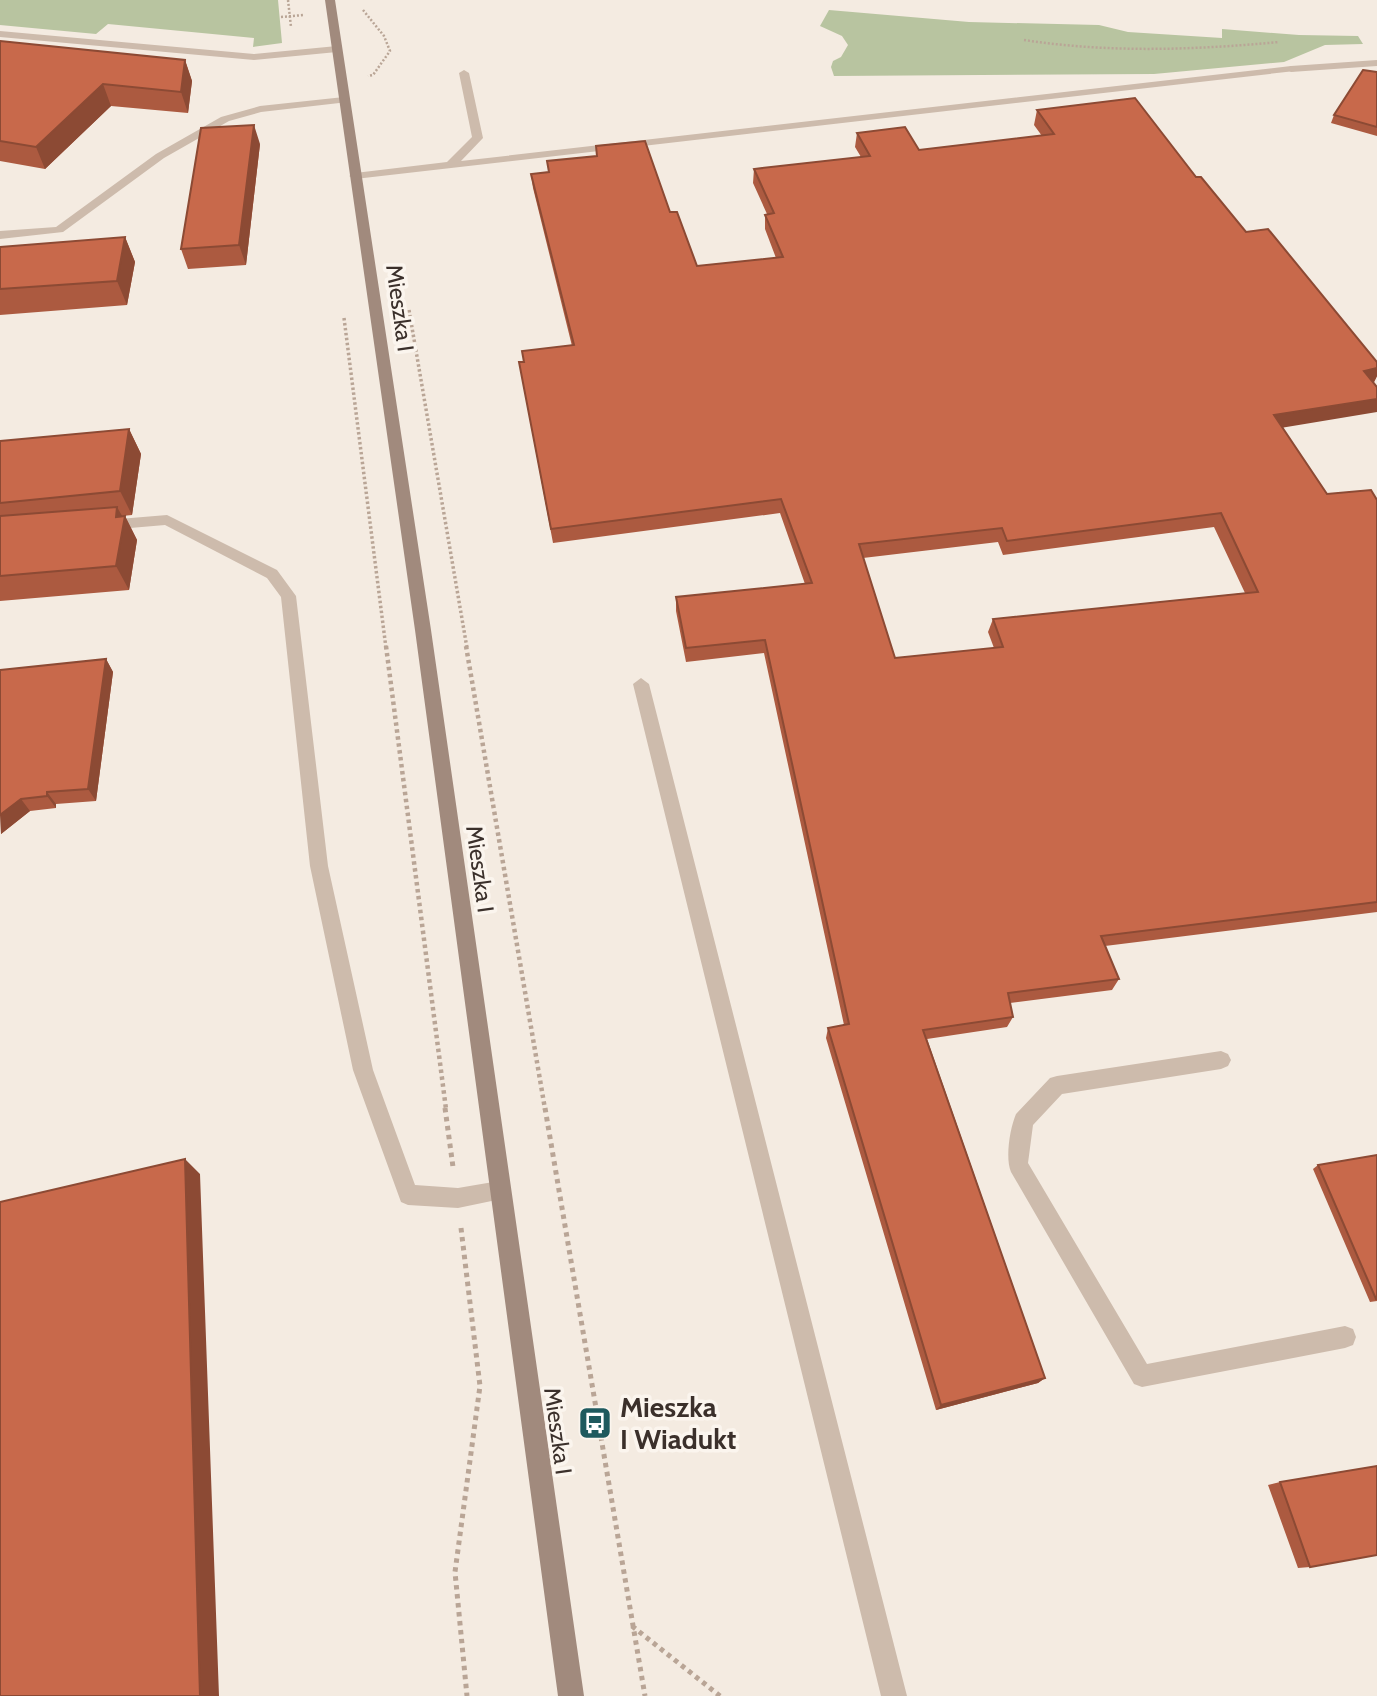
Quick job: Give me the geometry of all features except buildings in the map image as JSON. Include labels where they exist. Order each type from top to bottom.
[{"type":"street","name":"Mieszka I","points":[[330,0],[423,630],[571,1696]]},
{"type":"street","points":[[0,34],[254,57],[337,50]]},
{"type":"street","points":[[355,176],[1291,69],[1377,63]]},
{"type":"street","points":[[450,164],[478,138],[464,73]]},
{"type":"street","points":[[0,235],[59,230],[160,156],[225,119],[260,109],[344,100]]},
{"type":"street","points":[[84,527],[167,520],[272,574],[288,596],[319,866],[363,1070],[408,1195],[458,1198],[499,1191]]},
{"type":"street","points":[[640,684],[894,1696]]},
{"type":"street","points":[[1221,1060],[1057,1085],[1023,1121],[1018,1165],[1142,1376],[1345,1337]]},
{"type":"path","points":[[1024,40],[1071,47],[1203,49],[1265,41],[1285,42]]},
{"type":"path","points":[[368,86],[373,75]]},
{"type":"path","points":[[343,306],[383,636]]},
{"type":"path","points":[[409,310],[645,1696]]},
{"type":"path","points":[[631,1626],[720,1696]]},
{"type":"green space","points":[[0,0],[278,0],[282,43],[253,47],[254,38],[108,24],[96,34],[0,25]]},
{"type":"green space","points":[[829,10],[969,22],[1099,25],[1128,32],[1222,38],[1222,29],[1358,36],[1363,44],[1325,45],[1284,62],[1154,74],[834,76],[831,67],[833,61],[841,57],[848,45],[842,36],[820,26]]},
{"type":"place","name":"Mieszka I Wiadukt","points":[[595,1423]]}]
